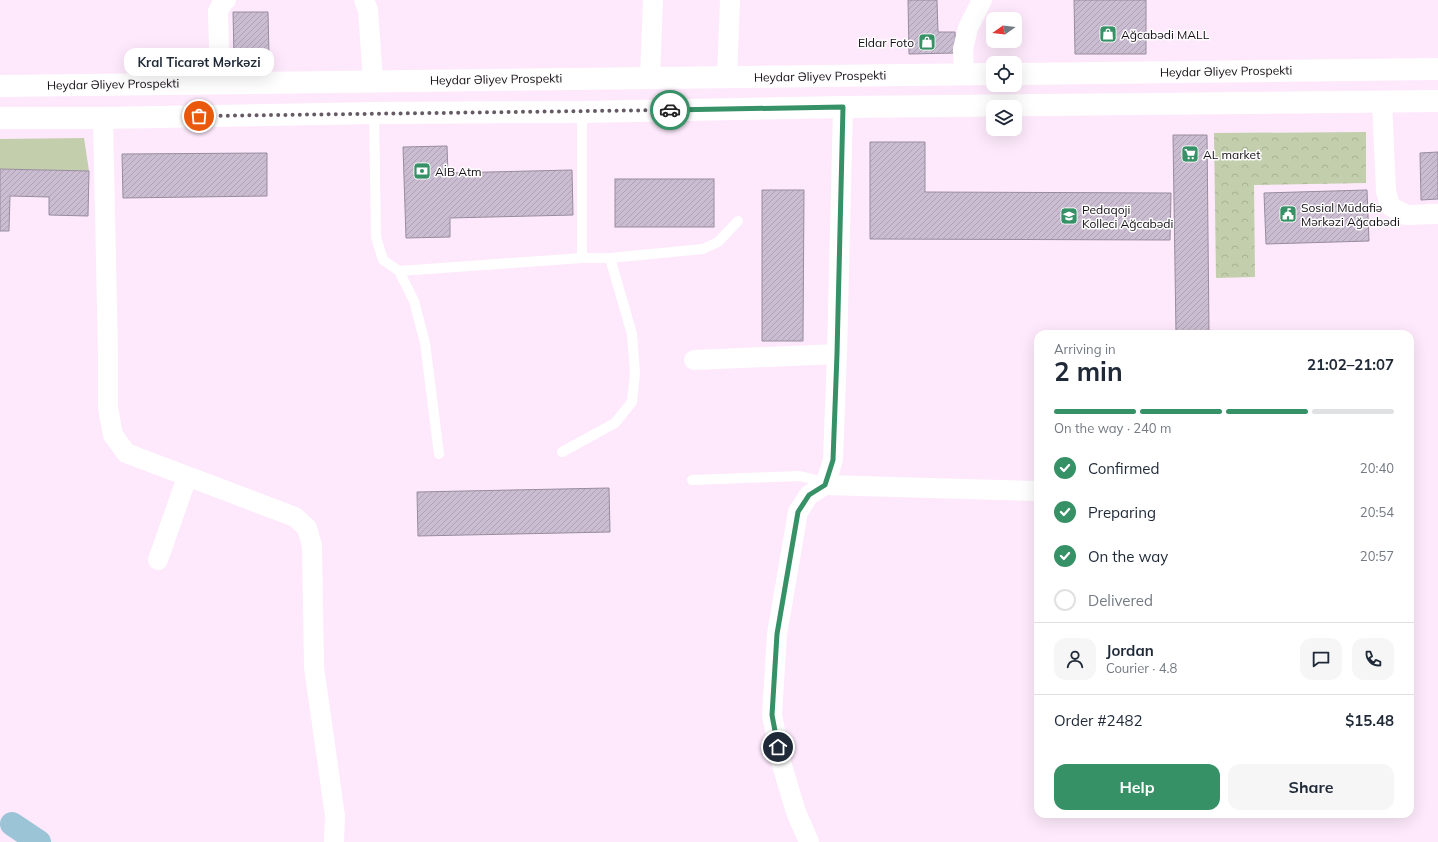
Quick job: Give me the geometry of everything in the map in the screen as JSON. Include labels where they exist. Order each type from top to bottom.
[{"type":"main road","name":"Heydar Əliyev Prospekti","points":[[1022,74],[1438,69]]},
{"type":"main road","name":"Heydar Əliyev Prospekti","points":[[0,86],[986,74]]},
{"type":"main road","points":[[0,118],[103,118],[843,107],[1438,101]]},
{"type":"street","points":[[220,83],[218,11],[223,2],[226,0]]},
{"type":"street","points":[[650,78],[653,0]]},
{"type":"street","points":[[727,77],[730,0]]},
{"type":"street","points":[[964,74],[963,49],[968,28],[982,0]]},
{"type":"street","points":[[370,3],[373,81]]},
{"type":"street","points":[[1382,101],[1386,192],[1390,206],[1406,215],[1438,214]]},
{"type":"street","points":[[825,485],[833,460],[843,107]]},
{"type":"street","points":[[103,118],[108,408],[113,435],[126,453],[295,517],[307,528],[312,546],[314,667],[335,816],[334,842]]},
{"type":"street","points":[[694,360],[837,354]]},
{"type":"street","points":[[158,560],[187,477]]},
{"type":"street","points":[[809,842],[796,812],[780,762],[772,715],[777,634],[798,512],[809,495],[825,485],[1034,491]]},
{"type":"lane","points":[[582,112],[582,258]]},
{"type":"lane","points":[[374,113],[376,237],[383,260],[399,271],[414,301],[425,343],[439,454]]},
{"type":"lane","points":[[399,271],[582,258],[610,258],[703,249],[718,242],[738,221]]},
{"type":"lane","points":[[562,452],[615,424],[632,402],[635,373],[632,334],[610,258]]},
{"type":"lane","points":[[692,480],[800,476],[816,480],[825,485]]},
{"type":"green space","points":[[1366,132],[1366,183],[1254,185],[1255,277],[1216,278],[1214,133]]},
{"type":"green space","points":[[84,138],[89,171],[0,169],[0,139]]},
{"type":"building","points":[[908,0],[937,0],[938,32],[955,32],[956,53],[909,54]]},
{"type":"building","points":[[1074,0],[1146,0],[1146,54],[1075,54]]},
{"type":"building","points":[[233,12],[268,12],[269,56],[234,56]]},
{"type":"building","points":[[1173,135],[1207,135],[1209,330],[1176,330]]},
{"type":"building","points":[[870,142],[925,142],[925,192],[1171,193],[1170,240],[870,239]]},
{"type":"building","points":[[447,146],[448,173],[572,170],[573,215],[450,218],[450,237],[406,238],[403,147]]},
{"type":"building","points":[[1438,152],[1438,199],[1421,200],[1420,153]]},
{"type":"building","points":[[267,153],[267,196],[123,198],[122,154]]},
{"type":"building","points":[[0,169],[89,171],[88,216],[49,215],[49,197],[10,196],[9,231],[0,231]]},
{"type":"building","points":[[615,179],[714,179],[714,227],[615,227]]},
{"type":"building","points":[[762,190],[804,190],[803,341],[762,341]]},
{"type":"building","points":[[1367,190],[1369,241],[1266,244],[1264,193]]},
{"type":"building","points":[[609,488],[610,532],[418,536],[417,492]]},
{"type":"waterway","points":[[12,824],[39,842]]},
{"type":"way so far","points":[[199,116],[670,110]]},
{"type":"place","name":"Ağcabədi MALL","points":[[1108,34]]},
{"type":"place","name":"Eldar Foto","points":[[927,42]]},
{"type":"place","name":"Kral Ticarət Mərkəzi","points":[[199,116]]},
{"type":"place","name":"AL market","points":[[1190,154]]},
{"type":"place","name":"AİB Atm","points":[[422,171]]},
{"type":"place","name":"Sosial Müdafiə Mərkəzi Ağcabədi","points":[[1288,214]]},
{"type":"place","name":"Pedaqoji Kolleci Ağcabədi","points":[[1069,216]]},
{"type":"route","points":[[670,110],[843,107],[833,460],[825,485],[809,495],[798,512],[788,580],[777,634],[772,715],[778,747]]}]
